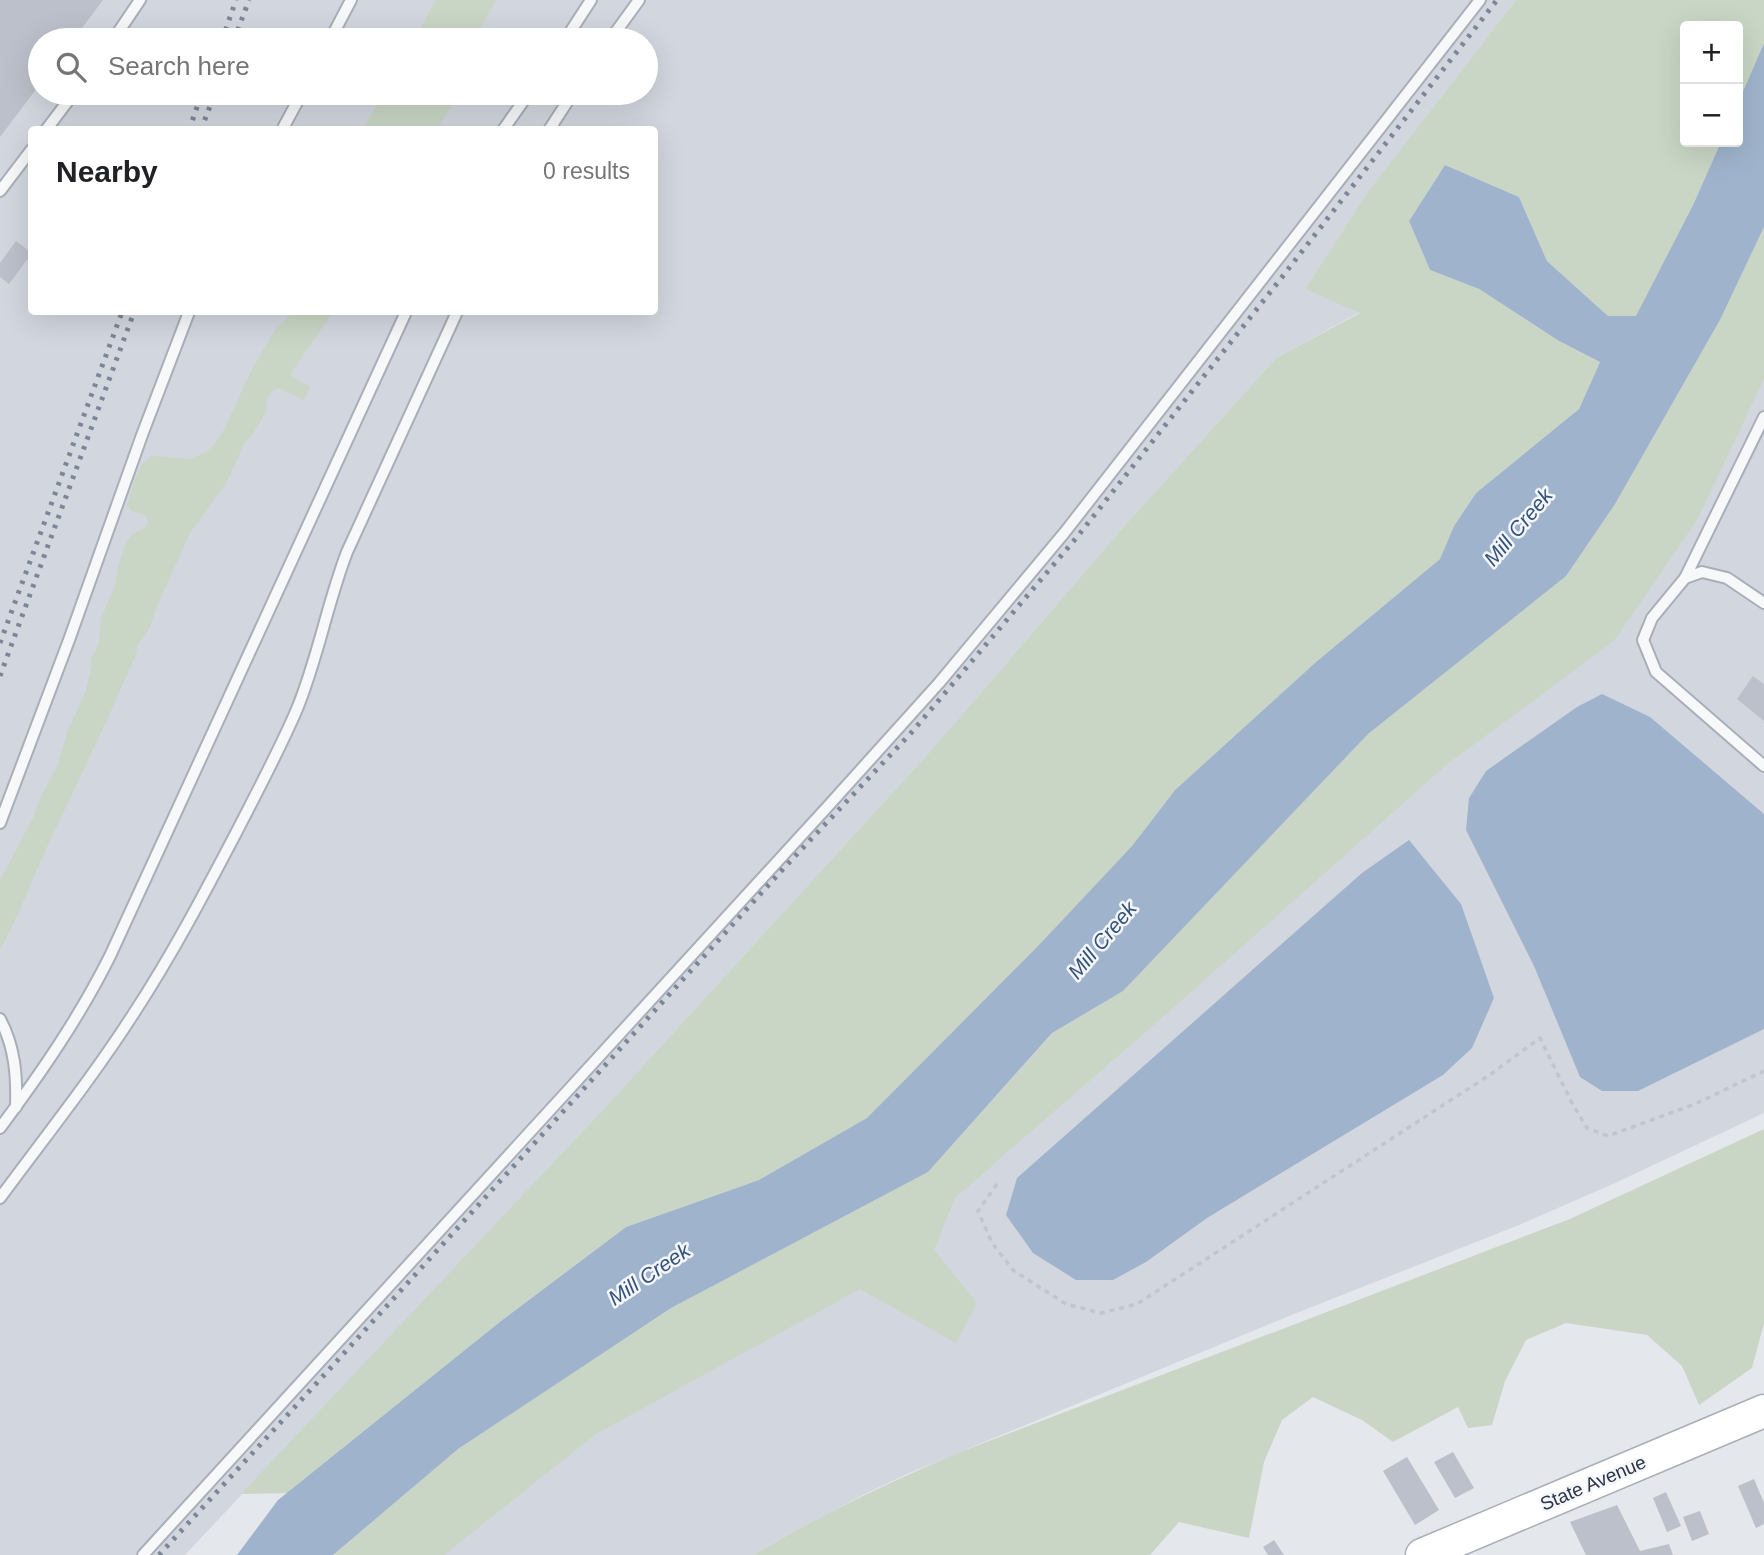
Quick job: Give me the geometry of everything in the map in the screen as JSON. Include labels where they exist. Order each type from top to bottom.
[{"type":"main road","name":"State Avenue","points":[[1422,1555],[1764,1411]]},
{"type":"lane","points":[[122,28],[140,0]]},
{"type":"lane","points":[[336,28],[351,0]]},
{"type":"lane","points":[[573,28],[591,0]]},
{"type":"lane","points":[[619,28],[639,0]]},
{"type":"lane","points":[[143,1555],[939,683],[1105,480],[1480,0]]},
{"type":"lane","points":[[49,126],[65,105]]},
{"type":"lane","points":[[284,126],[296,105]]},
{"type":"lane","points":[[506,126],[521,105]]},
{"type":"lane","points":[[552,126],[565,105]]},
{"type":"lane","points":[[0,191],[28,154]]},
{"type":"lane","points":[[0,823],[74,628],[187,315]]},
{"type":"lane","points":[[0,1128],[66,1035],[110,956],[405,315]]},
{"type":"lane","points":[[0,1198],[98,1066],[166,963],[247,810],[303,694],[347,552],[456,315]]},
{"type":"lane","points":[[1764,417],[1685,578],[1652,618],[1643,640],[1656,672],[1764,765]]},
{"type":"lane","points":[[1685,578],[1702,572],[1727,578],[1764,603]]},
{"type":"lane","points":[[0,1019],[15,1062],[16,1107]]},
{"type":"path","points":[[997,1184],[978,1211],[992,1243],[1014,1271],[1066,1304],[1101,1313],[1137,1304],[1490,1074],[1539,1038],[1587,1128],[1608,1136],[1695,1104],[1764,1071]]},
{"type":"shaded area","points":[[0,0],[1516,0],[1369,190],[1305,289],[1360,312],[1276,358],[1128,522],[927,755],[599,1114],[185,1555],[0,1555]]},
{"type":"shaded area","points":[[1764,227],[1764,1113],[1514,1227],[1294,1314],[907,1474],[753,1555],[333,1555],[1721,318]]},
{"type":"green space","points":[[436,0],[496,0],[481,28],[421,28]]},
{"type":"green space","points":[[1516,0],[1764,0],[1764,43],[1743,91],[1743,21],[1680,21],[1680,147],[1719,147],[1693,205],[1636,317],[1608,316],[1547,261],[1519,197],[1445,165],[1409,221],[1430,270],[1479,289],[1559,341],[1600,362],[1579,409],[1476,493],[1454,526],[1440,559],[1316,662],[1175,790],[1132,846],[1039,945],[867,1118],[759,1180],[626,1227],[501,1321],[287,1493],[241,1494],[599,1114],[927,755],[1128,522],[1276,358],[1360,313],[1305,289],[1369,190]]},
{"type":"green space","points":[[377,105],[452,105],[439,126],[365,126]]},
{"type":"green space","points":[[1764,227],[1764,379],[1697,520],[1614,641],[1445,766],[955,1198],[934,1250],[977,1303],[956,1343],[860,1289],[596,1434],[444,1555],[333,1555],[458,1449],[671,1308],[928,1172],[1053,1033],[1123,991],[1368,734],[1566,575],[1615,504],[1721,318]]},
{"type":"green space","points":[[290,315],[331,315],[291,373],[310,387],[304,400],[279,388],[272,391],[266,401],[267,410],[244,444],[227,482],[190,533],[150,627],[138,644],[114,705],[0,949],[0,880],[58,764],[68,730],[86,690],[91,659],[99,644],[101,619],[115,585],[124,548],[129,538],[145,528],[148,522],[146,516],[127,506],[138,472],[152,456],[190,459],[213,446],[225,428],[251,371],[273,333]]},
{"type":"green space","points":[[1764,1129],[1764,1323],[1752,1368],[1699,1405],[1682,1366],[1647,1335],[1566,1323],[1526,1340],[1505,1381],[1492,1425],[1468,1428],[1458,1407],[1393,1442],[1362,1420],[1313,1397],[1282,1420],[1264,1462],[1249,1538],[1179,1522],[1150,1555],[753,1555],[852,1501],[955,1454],[1570,1219]]},
{"type":"water","name":"Mill Creek","points":[[1764,43],[1764,227],[1721,318],[1615,504],[1566,576],[1368,734],[1123,991],[1052,1033],[928,1172],[671,1308],[458,1449],[333,1555],[237,1555],[278,1500],[501,1321],[626,1227],[759,1180],[867,1118],[1039,945],[1132,846],[1175,790],[1316,662],[1440,559],[1454,526],[1476,493],[1579,409],[1600,362],[1559,341],[1479,289],[1430,270],[1409,221],[1445,165],[1519,197],[1547,261],[1608,316],[1636,316],[1693,205],[1719,147],[1743,147],[1743,91]]},
{"type":"water","points":[[1602,694],[1650,717],[1764,814],[1764,1029],[1638,1091],[1602,1091],[1580,1077],[1534,966],[1466,830],[1469,798],[1486,771],[1577,707]]},
{"type":"water","points":[[1409,840],[1461,904],[1494,998],[1472,1048],[1443,1075],[1207,1218],[1146,1262],[1113,1280],[1076,1280],[1033,1253],[1006,1215],[1017,1178],[1362,873]]},
{"type":"building","points":[[0,0],[103,0],[82,28],[28,28],[28,100],[0,137]]},
{"type":"building","points":[[16,241],[28,250],[28,258],[9,284],[0,277],[0,263]]},
{"type":"building","points":[[1753,676],[1764,684],[1764,721],[1737,699]]},
{"type":"building","points":[[1453,1452],[1474,1488],[1455,1498],[1434,1462]]},
{"type":"building","points":[[1407,1457],[1439,1510],[1415,1525],[1383,1471]]},
{"type":"building","points":[[1754,1479],[1764,1503],[1764,1524],[1756,1528],[1738,1486]]},
{"type":"building","points":[[1666,1492],[1681,1526],[1667,1532],[1653,1498]]},
{"type":"building","points":[[1617,1505],[1640,1551],[1669,1544],[1673,1555],[1586,1555],[1570,1522]]},
{"type":"building","points":[[1700,1511],[1709,1534],[1692,1541],[1683,1517]]},
{"type":"building","points":[[1274,1540],[1284,1555],[1268,1555],[1263,1547]]},
{"type":"railway","points":[[226,28],[236,0]]},
{"type":"railway","points":[[238,28],[249,0]]},
{"type":"railway","points":[[159,1555],[783,869],[911,733],[1077,537],[1497,0]]},
{"type":"railway","points":[[190,126],[198,105]]},
{"type":"railway","points":[[203,126],[210,105]]},
{"type":"railway","points":[[0,643],[121,315]]},
{"type":"railway","points":[[0,676],[133,315]]}]
